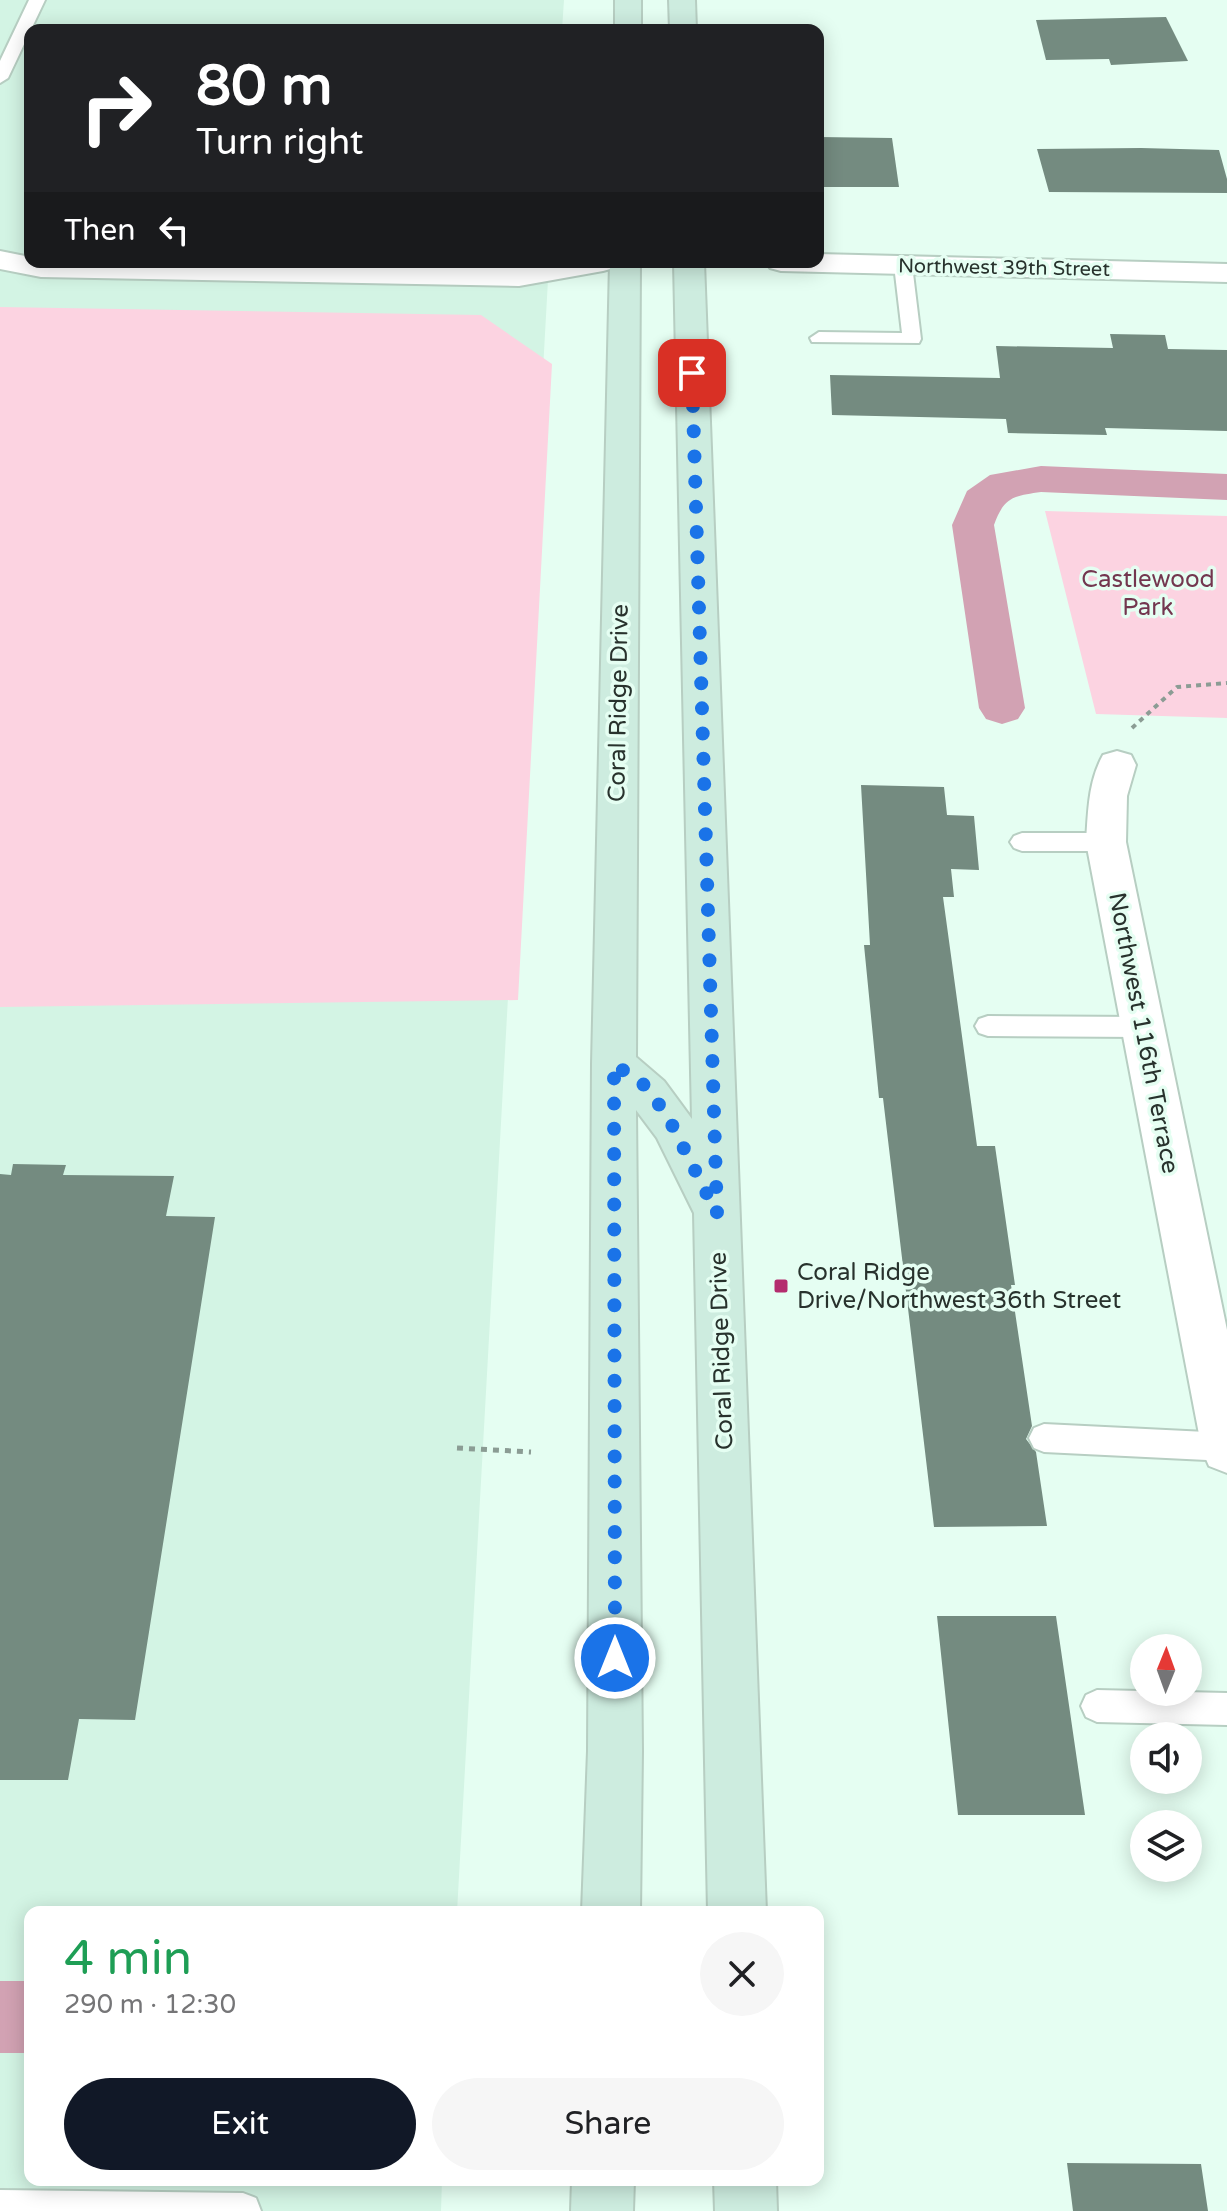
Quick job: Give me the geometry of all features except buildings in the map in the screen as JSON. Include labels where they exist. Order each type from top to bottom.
[{"type":"main road","points":[[628,0],[628,24]]},
{"type":"main road","points":[[682,0],[683,24]]},
{"type":"main road","name":"Coral Ridge Drive","points":[[611,1906],[615,1751],[614,1064],[625,268]]},
{"type":"main road","name":"Coral Ridge Drive","points":[[689,268],[737,1906]]},
{"type":"main road","points":[[614,1064],[643,1084],[667,1115],[717,1214]]},
{"type":"main road","points":[[602,2211],[603,2186]]},
{"type":"main road","points":[[745,2186],[746,2211]]},
{"type":"street","points":[[5,244],[24,257]]},
{"type":"street","name":"Northwest 39th Street","points":[[824,263],[1227,273]]},
{"type":"street","points":[[41,268],[519,277],[569,268]]},
{"type":"street","name":"Northwest 116th Terrace","points":[[1117,765],[1108,796],[1106,842],[1227,1448]]},
{"type":"lane","points":[[26,24],[37,0]]},
{"type":"lane","points":[[0,78],[24,27]]},
{"type":"lane","points":[[819,338],[912,339],[903,265]]},
{"type":"lane","points":[[1022,842],[1106,842]]},
{"type":"lane","points":[[988,1026],[1143,1027]]},
{"type":"lane","points":[[1044,1438],[1227,1448]]},
{"type":"lane","points":[[1097,1706],[1227,1709]]},
{"type":"lane","points":[[0,2208],[243,2211]]},
{"type":"path","points":[[1117,765],[1126,734],[1177,687],[1227,683]]},
{"type":"path","points":[[457,1448],[531,1452]]},
{"type":"shaded area","points":[[0,0],[564,0],[562,24],[24,24],[24,268],[549,268],[457,1906],[24,1906],[24,2186],[442,2186],[441,2211],[0,2211]]},
{"type":"green space","points":[[0,307],[481,315],[552,364],[518,1000],[0,1007]]},
{"type":"green space","name":"Castlewood Park","points":[[1045,511],[1227,516],[1227,718],[1096,714]]},
{"type":"waterway","points":[[1002,708],[973,525],[982,500],[1005,484],[1041,479],[1227,487]]},
{"type":"waterway","points":[[0,2017],[24,2017]]},
{"type":"place","name":"Coral Ridge Drive/Northwest 36th Street","points":[[781,1286]]},
{"type":"route","points":[[615,1658],[614,1064],[643,1084],[667,1115],[717,1214],[692,373]]}]
